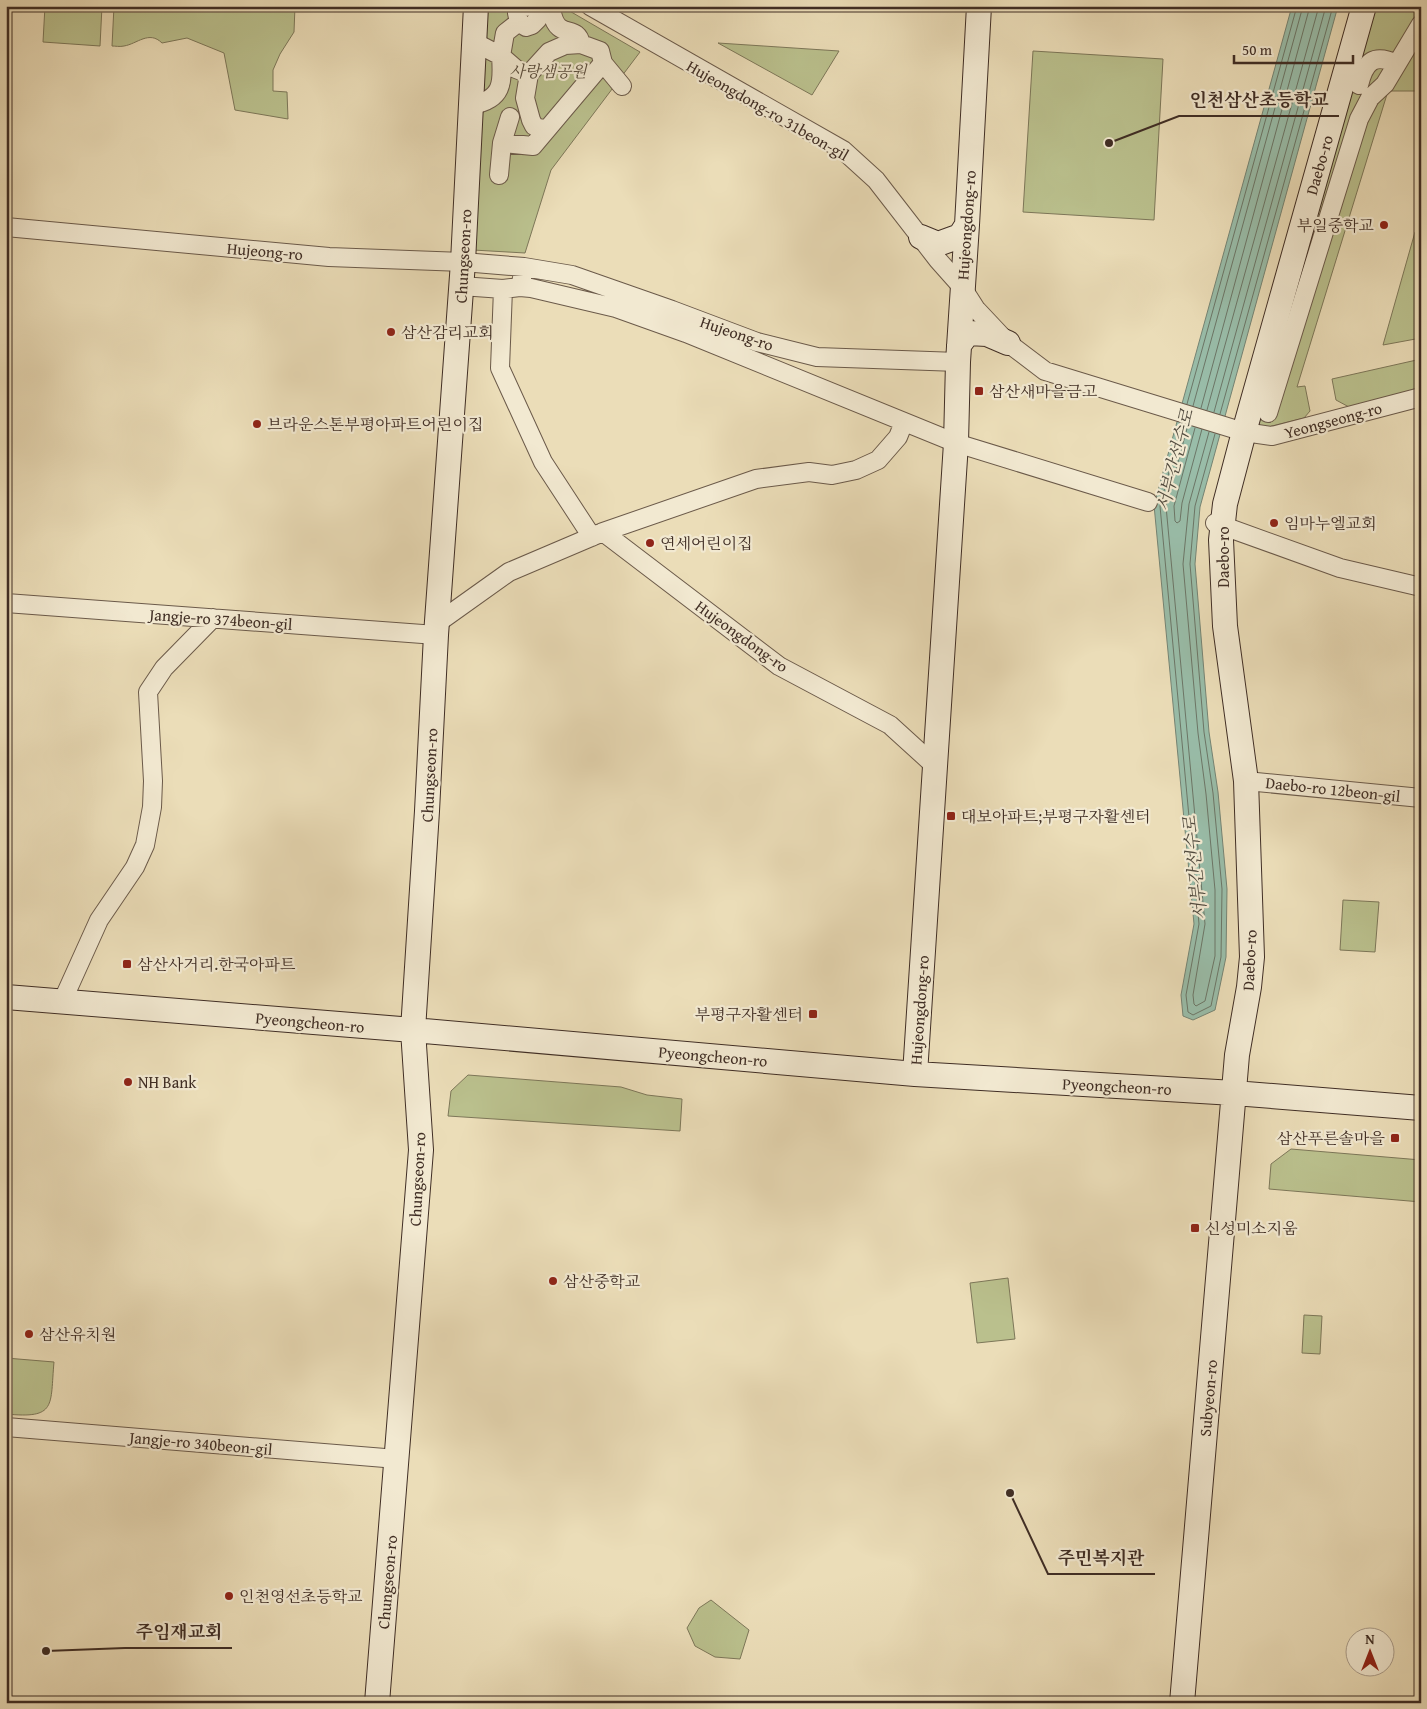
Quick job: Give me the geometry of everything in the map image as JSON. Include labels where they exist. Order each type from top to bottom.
[{"type":"street","name":"Chungseon-ro","points":[[377,1703],[421,1150],[413,1030],[436,630],[463,262],[476,6]]},
{"type":"street","name":"Hujeongdong-ro 31beon-gil","points":[[590,6],[843,150],[876,180],[962,287],[976,309],[1008,343],[1045,371],[1154,404]]},
{"type":"street","name":"Hujeongdong-ro","points":[[915,1074],[956,443],[958,354],[979,6]]},
{"type":"street","name":"Daebo-ro","points":[[1234,1093],[1237,1055],[1249,987],[1252,957],[1246,781],[1225,626],[1218,525],[1244,432],[1350,85],[1364,6]]},
{"type":"street","points":[[472,105],[485,103],[496,93],[503,79],[502,56],[506,33],[519,22],[526,27],[532,25],[538,19],[533,8],[546,8],[552,12],[555,23],[560,29],[574,33],[580,38],[581,44]]},
{"type":"street","points":[[1268,413],[1359,119],[1370,98],[1385,84],[1421,24]]},
{"type":"street","points":[[474,42],[502,56],[516,69],[529,74]]},
{"type":"street","points":[[547,128],[541,129],[534,126],[525,98],[529,74],[549,52],[565,45],[581,44],[600,51],[603,63],[622,86]]},
{"type":"street","points":[[1350,85],[1372,60],[1385,58],[1397,64]]},
{"type":"street","points":[[502,143],[533,146],[603,63]]},
{"type":"street","points":[[1350,85],[1385,84]]},
{"type":"street","points":[[496,93],[510,117],[502,143],[499,175]]},
{"type":"street","points":[[510,117],[528,111]]},
{"type":"street","points":[[921,238],[938,244],[960,236],[967,224]]},
{"type":"street","name":"Hujeong-ro","points":[[6,227],[329,257],[463,262],[524,267],[572,275],[758,342],[817,357],[958,354]]},
{"type":"street","points":[[524,267],[512,288],[500,368],[543,462],[597,535]]},
{"type":"street","points":[[461,286],[531,288],[625,311],[686,333],[956,443],[1148,502]]},
{"type":"street","points":[[958,354],[968,333],[987,334],[1008,343]]},
{"type":"street","name":"Yeongseong-ro","points":[[1154,404],[1244,432],[1272,436],[1421,397]]},
{"type":"street","points":[[436,630],[510,572],[597,535],[756,479],[809,472],[832,475],[856,470],[878,460],[898,437],[904,422]]},
{"type":"street","points":[[1218,525],[1340,568],[1421,587]]},
{"type":"street","name":"Hujeongdong-ro","points":[[597,535],[780,666],[890,725],[935,766]]},
{"type":"street","name":"Jangje-ro 374beon-gil","points":[[6,603],[213,618],[436,630]]},
{"type":"street","points":[[62,1002],[99,920],[135,867],[145,845],[152,808],[153,781],[153,753],[148,692],[164,668],[213,618]]},
{"type":"street","name":"Daebo-ro 12beon-gil","points":[[1246,781],[1421,798]]},
{"type":"street","name":"Pyeongcheon-ro","points":[[6,998],[413,1030],[915,1074],[1234,1093],[1421,1108]]},
{"type":"street","name":"Subyeon-ro","points":[[1182,1703],[1234,1093]]},
{"type":"street","name":"Jangje-ro 340beon-gil","points":[[6,1427],[397,1460]]},
{"type":"green space","points":[[45,6],[102,6],[100,46],[43,42]]},
{"type":"green space","points":[[114,6],[295,6],[294,32],[280,54],[273,70],[273,91],[287,92],[288,119],[235,110],[224,53],[187,38],[162,43],[157,39],[148,38],[129,45],[112,46]]},
{"type":"green space","name":"사랑샘공원","points":[[488,6],[561,6],[640,52],[551,170],[525,253],[473,250]]},
{"type":"green space","points":[[1372,6],[1421,6],[1421,91],[1388,91],[1297,387],[1305,386],[1310,411],[1304,418],[1264,428],[1251,418]]},
{"type":"green space","points":[[718,43],[839,51],[812,95]]},
{"type":"green space","points":[[1033,51],[1163,59],[1154,220],[1023,212]]},
{"type":"green space","points":[[1415,232],[1421,232],[1421,338],[1383,345]]},
{"type":"green space","points":[[1421,359],[1421,388],[1349,407],[1336,400],[1332,379]]},
{"type":"green space","points":[[1343,900],[1379,902],[1375,952],[1340,950]]},
{"type":"green space","points":[[468,1075],[621,1087],[647,1095],[682,1099],[680,1131],[448,1116],[451,1091]]},
{"type":"green space","points":[[1291,1149],[1421,1160],[1421,1202],[1269,1189],[1271,1164]]},
{"type":"green space","points":[[1008,1278],[1015,1339],[977,1343],[970,1283]]},
{"type":"green space","points":[[1304,1315],[1322,1316],[1320,1354],[1302,1353]]},
{"type":"green space","points":[[6,1358],[54,1362],[51,1399],[43,1411],[23,1415],[6,1414]]},
{"type":"green space","points":[[711,1600],[749,1630],[740,1659],[715,1657],[695,1646],[687,1628],[699,1608]]},
{"type":"water","name":"서부간선수로","points":[[1292,6],[1338,6],[1200,507],[1195,564],[1209,732],[1218,792],[1227,889],[1226,957],[1215,1010],[1193,1020],[1183,1016],[1181,995],[1194,924],[1154,505]]},
{"type":"place","name":"인천삼산초등학교","points":[[1109,143]]},
{"type":"place","name":"부일중학교","points":[[1384,225]]},
{"type":"place","name":"삼산감리교회","points":[[391,332]]},
{"type":"place","name":"삼산새마을금고","points":[[979,391]]},
{"type":"place","name":"브라운스톤부평아파트어린이집","points":[[257,424]]},
{"type":"place","name":"임마누엘교회","points":[[1274,523]]},
{"type":"place","name":"연세어린이집","points":[[650,543]]},
{"type":"place","name":"대보아파트;부평구자활센터","points":[[951,816]]},
{"type":"place","name":"삼산사거리.한국아파트","points":[[127,964]]},
{"type":"place","name":"부평구자활센터","points":[[813,1014]]},
{"type":"place","name":"NH Bank","points":[[128,1082]]},
{"type":"place","name":"삼산푸른솔마을","points":[[1395,1138]]},
{"type":"place","name":"신성미소지움","points":[[1195,1228]]},
{"type":"place","name":"삼산중학교","points":[[553,1281]]},
{"type":"place","name":"삼산유치원","points":[[29,1334]]},
{"type":"place","name":"주민복지관","points":[[1010,1493]]},
{"type":"place","name":"인천영선초등학교","points":[[229,1596]]},
{"type":"place","name":"주임재교회","points":[[46,1651]]}]
